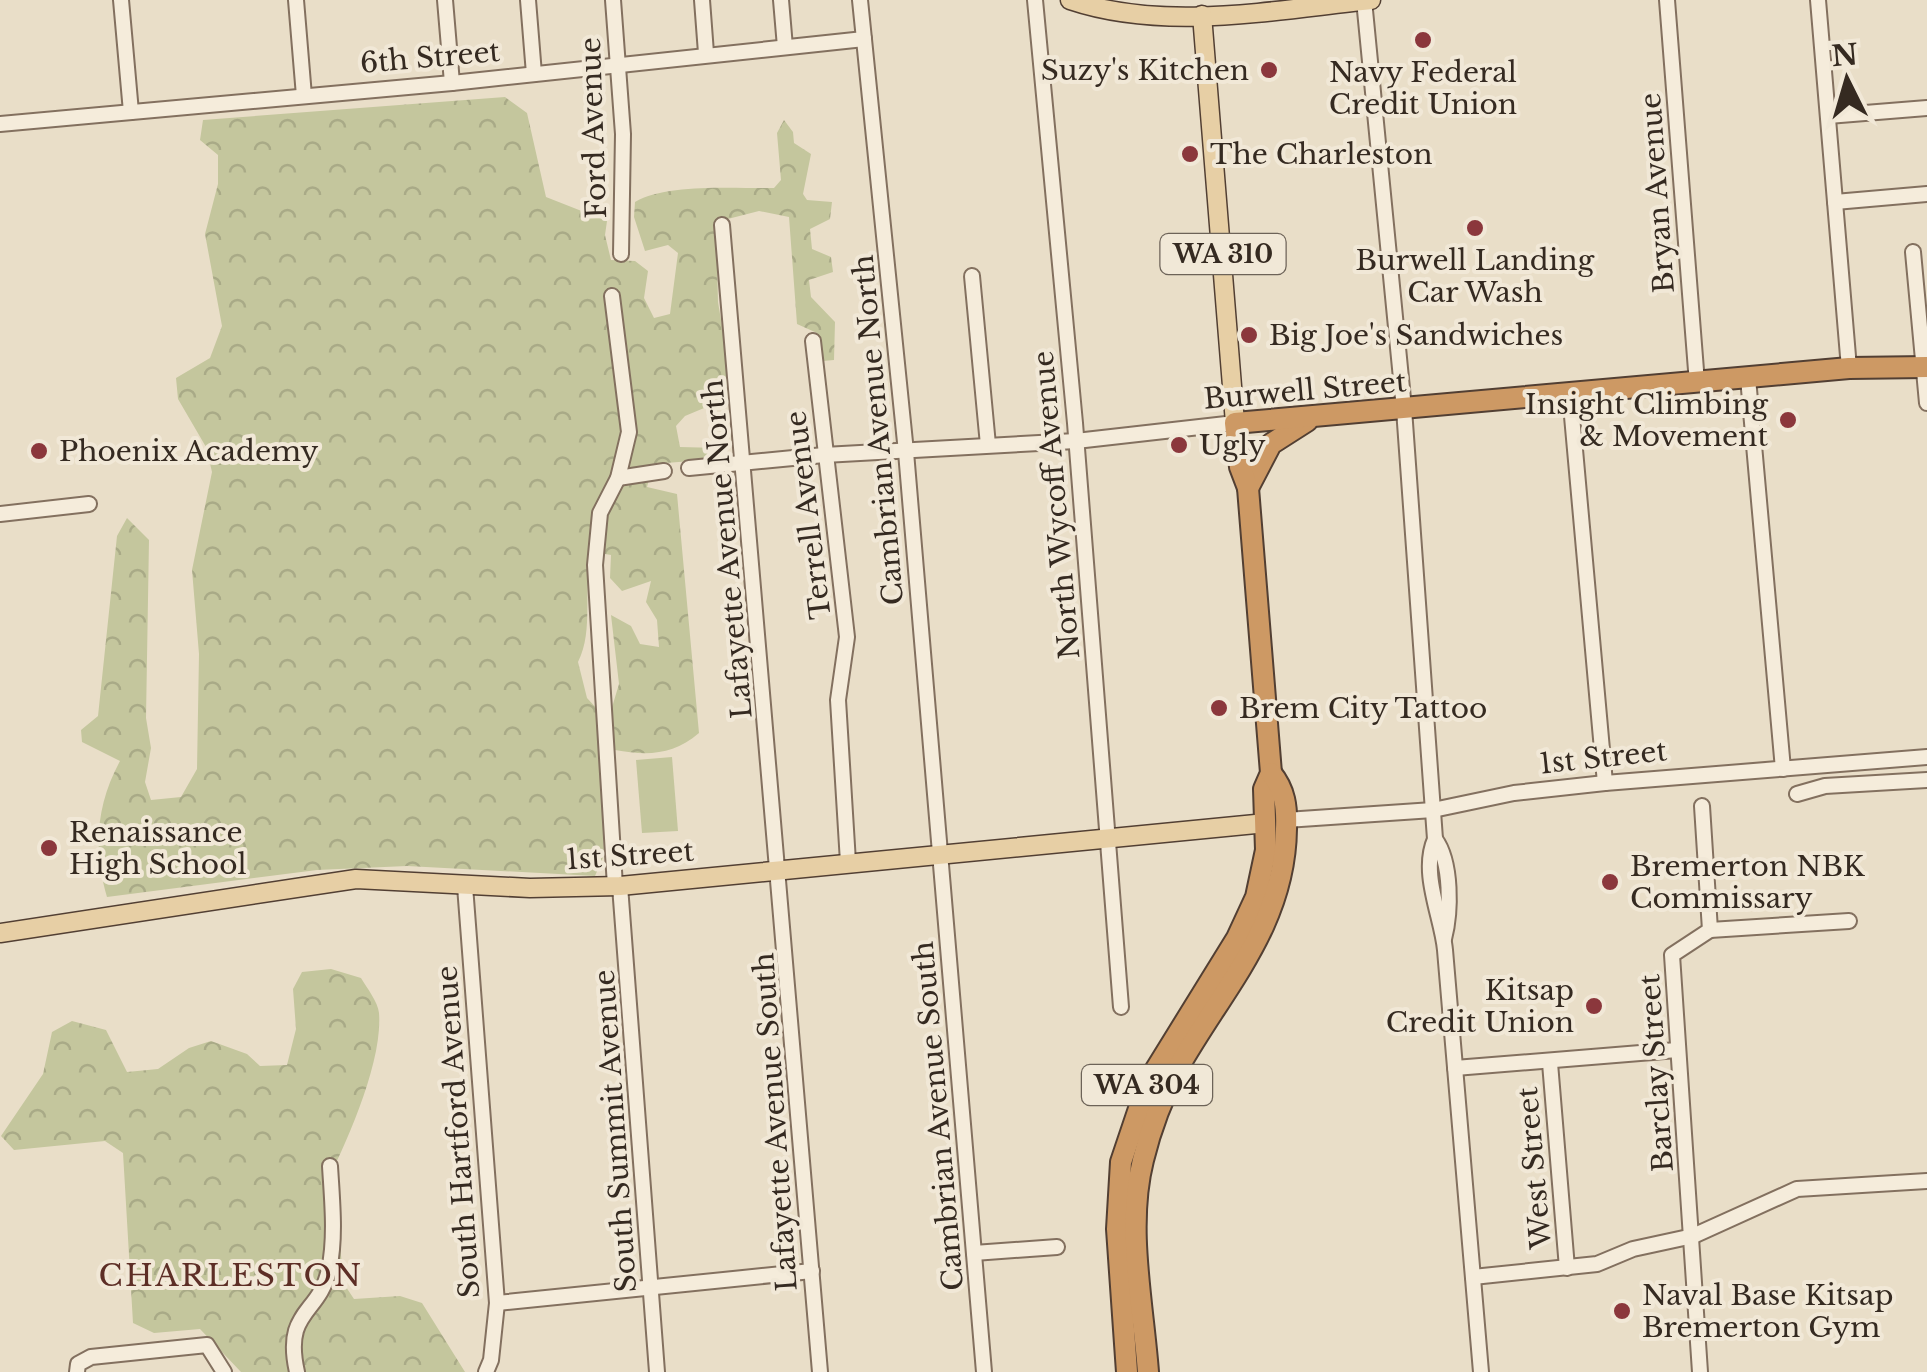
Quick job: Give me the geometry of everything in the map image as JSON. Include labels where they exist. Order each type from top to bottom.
[{"type":"highway","name":"Burwell Street","points":[[1235,423],[1849,368],[1925,367]]},
{"type":"highway","points":[[1248,488],[1271,444],[1316,416]]},
{"type":"highway","name":"WA 304","points":[[1127,1372],[1117,1229],[1121,1162],[1148,1082],[1248,918],[1283,787],[1271,773],[1248,488],[1240,467],[1235,423]]},
{"type":"highway","name":"WA 304","points":[[1148,1372],[1136,1229],[1141,1166],[1166,1091],[1267,926],[1281,882],[1276,822]]},
{"type":"main road","points":[[1070,0],[1124,14],[1367,0]]},
{"type":"main road","name":"WA 310","points":[[1202,8],[1235,423]]},
{"type":"main road","name":"1st Street","points":[[0,934],[341,881],[617,886],[1276,822]]},
{"type":"street","points":[[121,0],[132,112]]},
{"type":"street","points":[[296,0],[304,96]]},
{"type":"street","points":[[445,0],[452,83]]},
{"type":"street","points":[[528,0],[534,74]]},
{"type":"street","name":"Ford Avenue","points":[[613,0],[623,164],[621,254]]},
{"type":"street","points":[[702,0],[706,53]]},
{"type":"street","points":[[782,0],[785,46]]},
{"type":"street","name":"Cambrian Avenue North","points":[[860,0],[906,452],[941,856]]},
{"type":"street","name":"North Wycoff Avenue","points":[[1035,0],[1076,441],[1121,1007]]},
{"type":"street","points":[[1367,0],[1404,408],[1435,839],[1430,849],[1434,904],[1444,940],[1481,1372]]},
{"type":"street","name":"Bryan Avenue","points":[[1668,0],[1696,383]]},
{"type":"street","points":[[1818,0],[1849,368]]},
{"type":"street","name":"6th Street","points":[[0,124],[452,83],[618,62],[864,39]]},
{"type":"street","points":[[1828,116],[1927,108]]},
{"type":"street","points":[[1835,202],[1927,194]]},
{"type":"street","name":"Lafayette Avenue North","points":[[722,225],[780,869]]},
{"type":"street","points":[[1914,252],[1927,403]]},
{"type":"street","points":[[972,276],[988,445]]},
{"type":"street","name":"South Summit Avenue","points":[[612,296],[629,432],[618,478],[600,513],[594,565],[617,886],[643,1168],[646,1272],[652,1288],[657,1372]]},
{"type":"street","name":"Terrell Avenue","points":[[813,341],[847,637],[838,700],[848,862]]},
{"type":"street","points":[[1748,378],[1783,770]]},
{"type":"street","points":[[1570,394],[1605,782]]},
{"type":"street","name":"Burwell Street","points":[[688,468],[744,466],[824,455],[1076,441],[1235,423]]},
{"type":"street","points":[[618,478],[664,471]]},
{"type":"street","points":[[0,514],[89,504]]},
{"type":"street","name":"1st Street","points":[[1276,822],[1433,810],[1514,793],[1605,782],[1927,756]]},
{"type":"street","points":[[1797,794],[1825,786],[1927,780]]},
{"type":"street","points":[[1702,806],[1710,930],[1849,921]]},
{"type":"street","name":"Cambrian Avenue South","points":[[941,856],[984,1372]]},
{"type":"street","name":"Lafayette Avenue South","points":[[780,869],[820,1372]]},
{"type":"street","name":"South Hartford Avenue","points":[[464,886],[497,1303],[491,1360],[486,1372]]},
{"type":"street","name":"Barclay Street","points":[[1700,1372],[1672,954],[1710,930]]},
{"type":"street","points":[[1455,1068],[1677,1050]]},
{"type":"street","name":"West Street","points":[[1550,1063],[1568,1268]]},
{"type":"street","points":[[298,1372],[293,1335],[303,1310],[328,1274],[333,1244],[330,1166]]},
{"type":"street","points":[[1473,1277],[1568,1268],[1693,1236],[1797,1189],[1927,1181]]},
{"type":"street","points":[[974,1253],[1057,1247]]},
{"type":"street","points":[[497,1303],[812,1271]]},
{"type":"street","points":[[77,1372],[78,1364],[90,1357],[208,1345],[224,1372]]},
{"type":"green space","points":[[505,97],[527,113],[546,197],[607,221],[605,235],[611,260],[635,261],[648,271],[644,298],[654,318],[670,314],[678,253],[668,245],[645,251],[634,217],[635,202],[683,189],[774,188],[781,180],[777,133],[784,120],[793,132],[794,143],[811,154],[803,194],[807,200],[832,202],[830,219],[810,229],[812,249],[831,257],[833,272],[809,280],[811,297],[835,322],[834,360],[823,361],[817,333],[797,324],[789,217],[759,211],[716,222],[718,302],[730,374],[728,398],[685,416],[676,426],[680,447],[719,448],[717,459],[653,464],[647,487],[677,494],[699,733],[680,746],[660,752],[615,750],[610,714],[619,684],[611,615],[631,626],[640,644],[659,647],[657,620],[646,602],[651,581],[622,591],[610,578],[611,555],[593,552],[586,636],[578,662],[587,698],[600,712],[604,855],[595,876],[407,866],[317,870],[107,897],[99,828],[106,794],[120,761],[82,742],[81,730],[98,716],[117,536],[127,518],[149,540],[146,718],[151,748],[145,782],[151,800],[181,797],[197,769],[199,654],[192,570],[212,472],[206,447],[178,399],[176,378],[210,358],[222,326],[205,234],[218,184],[218,155],[200,140],[203,120]]},
{"type":"green space","points":[[672,757],[678,831],[642,833],[636,760]]},
{"type":"green space","points":[[331,969],[361,978],[379,1013],[369,1079],[323,1189],[337,1217],[344,1284],[354,1299],[400,1296],[422,1303],[465,1372],[241,1372],[200,1329],[154,1333],[133,1323],[123,1153],[105,1141],[14,1150],[1,1136],[43,1074],[52,1032],[72,1021],[106,1030],[127,1072],[158,1069],[189,1048],[211,1041],[247,1054],[260,1066],[287,1065],[296,1029],[293,989],[302,972]]},
{"type":"place","name":"Navy Federal Credit Union","points":[[1423,40]]},
{"type":"place","name":"Suzy's Kitchen","points":[[1269,70]]},
{"type":"place","name":"The Charleston","points":[[1190,154]]},
{"type":"place","name":"Burwell Landing Car Wash","points":[[1475,228]]},
{"type":"place","name":"Big Joe's Sandwiches","points":[[1249,335]]},
{"type":"place","name":"Insight Climbing & Movement","points":[[1788,420]]},
{"type":"place","name":"Ugly","points":[[1179,445]]},
{"type":"place","name":"Phoenix Academy","points":[[39,451]]},
{"type":"place","name":"Brem City Tattoo","points":[[1219,708]]},
{"type":"place","name":"Renaissance High School","points":[[49,848]]},
{"type":"place","name":"Bremerton NBK Commissary","points":[[1610,882]]},
{"type":"place","name":"Kitsap Credit Union","points":[[1594,1006]]},
{"type":"place","name":"Naval Base Kitsap Bremerton Gym","points":[[1622,1311]]},
{"type":"district","name":"CHARLESTON","points":[[231,1276]]}]
